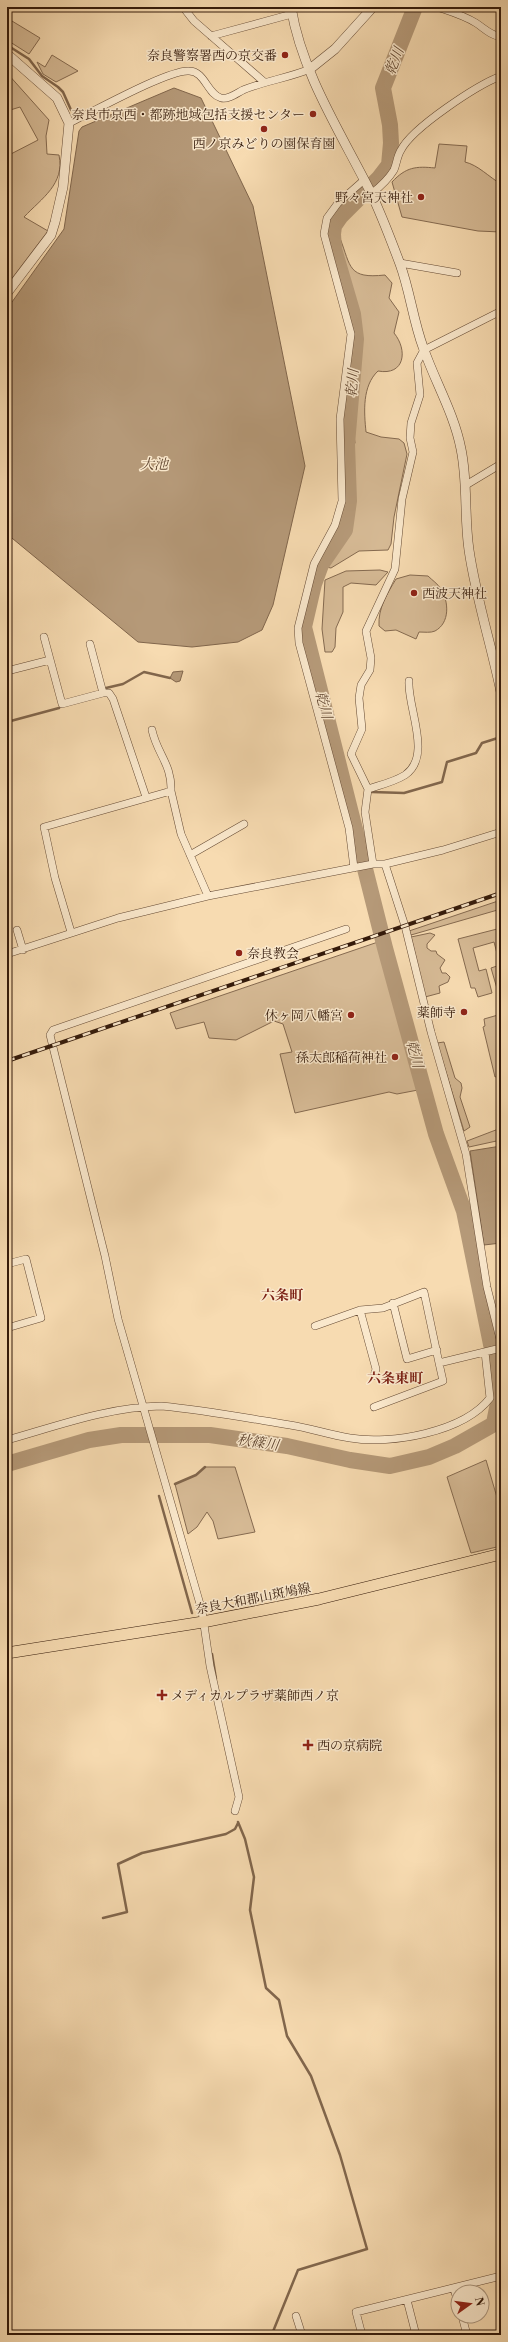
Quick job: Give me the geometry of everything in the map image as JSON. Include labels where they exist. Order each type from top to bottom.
[{"type":"main road","name":"奈良大和郡山斑鳩線","points":[[7,1653],[203,1622],[319,1599],[501,1554]]},
{"type":"street","points":[[183,7],[194,21],[264,81]]},
{"type":"street","points":[[69,123],[145,86],[189,70],[196,72],[215,94],[221,98],[228,98],[264,81],[290,77],[310,69],[335,49],[373,7]]},
{"type":"street","points":[[440,8],[456,13],[476,23],[493,36],[501,38]]},
{"type":"street","points":[[211,36],[292,10],[302,52],[326,108],[371,194],[400,264],[410,293],[415,326],[447,402],[461,447],[466,485],[466,532],[475,586],[497,655],[501,692]]},
{"type":"street","points":[[7,54],[57,98],[69,123],[62,187],[51,235],[7,293]]},
{"type":"street","points":[[371,194],[384,184],[394,170],[401,149],[416,132],[466,95],[501,76]]},
{"type":"street","points":[[354,868],[349,828],[299,643],[298,628],[314,564],[335,524],[342,501],[340,419],[351,334],[334,276],[324,234],[327,218],[338,203],[364,180]]},
{"type":"street","points":[[400,264],[457,273]]},
{"type":"street","points":[[372,864],[365,812],[368,789],[351,754],[362,729],[359,698],[361,685],[370,670],[371,658],[366,631],[395,569],[402,498],[413,452],[410,438],[411,423],[420,395],[417,363],[424,350],[501,311]]},
{"type":"street","points":[[466,485],[501,464]]},
{"type":"street","points":[[44,637],[62,704],[103,693],[109,693],[113,699],[146,797]]},
{"type":"street","points":[[90,644],[103,693]]},
{"type":"street","points":[[7,671],[50,660]]},
{"type":"street","points":[[368,789],[404,775],[416,761],[417,726],[410,699],[409,681]]},
{"type":"street","points":[[152,730],[155,742],[169,769],[171,791],[181,834],[208,896]]},
{"type":"street","points":[[71,932],[55,878],[44,827],[171,791]]},
{"type":"street","points":[[190,855],[244,824]]},
{"type":"street","points":[[7,954],[118,918],[208,896],[372,864],[385,864],[443,850],[501,832]]},
{"type":"street","points":[[385,864],[405,926],[431,1032],[466,1154],[487,1287],[498,1320],[501,1343]]},
{"type":"street","points":[[235,1811],[239,1797],[210,1666],[203,1622],[158,1451],[118,1319],[104,1248],[50,1035],[53,1030],[346,929]]},
{"type":"street","points":[[17,930],[23,950]]},
{"type":"street","points":[[7,1264],[26,1260],[41,1318],[7,1328]]},
{"type":"street","points":[[315,1326],[360,1310],[383,1308],[424,1292],[443,1382],[374,1408]]},
{"type":"street","points":[[393,1303],[407,1359],[437,1350]]},
{"type":"street","points":[[360,1310],[376,1369],[374,1376]]},
{"type":"street","points":[[439,1363],[501,1348]]},
{"type":"street","points":[[7,1440],[100,1413],[144,1408],[180,1408],[303,1427],[351,1438],[401,1438],[449,1425],[481,1409],[490,1398],[485,1352]]},
{"type":"street","points":[[472,2284],[501,2276]]},
{"type":"street","points":[[362,2335],[356,2312],[450,2290]]},
{"type":"street","points":[[407,2300],[416,2335]]},
{"type":"street","points":[[296,2316],[302,2335]]},
{"type":"street","points":[[464,2324],[467,2335]]},
{"type":"shaded area","points":[[7,18],[40,38],[29,54],[7,40]]},
{"type":"shaded area","points":[[52,55],[78,71],[56,82],[43,74],[37,62],[45,67]]},
{"type":"shaded area","points":[[7,73],[49,120],[46,136],[47,154],[59,155],[60,165],[59,174],[50,190],[45,197],[24,217],[48,231],[7,285],[7,156],[38,140],[20,107],[7,111]]},
{"type":"shaded area","points":[[439,144],[467,146],[465,162],[479,168],[501,184],[501,232],[478,231],[402,217],[392,182],[407,170],[422,167],[435,168]]},
{"type":"shaded area","points":[[336,236],[340,238],[349,264],[357,273],[373,276],[385,275],[392,283],[389,298],[399,312],[394,333],[401,347],[401,360],[399,366],[394,370],[387,372],[378,371],[369,384],[365,400],[365,424],[366,432],[381,437],[399,439],[404,443],[407,454],[394,517],[391,544],[388,550],[359,551],[331,568],[326,567],[325,562],[347,531],[351,504],[350,450],[355,443],[352,420],[357,399],[358,336],[355,313],[335,239]]},
{"type":"shaded area","points":[[380,570],[388,572],[376,585],[351,583],[343,587],[343,612],[336,628],[335,647],[332,652],[325,652],[322,629],[325,580],[346,571]]},
{"type":"shaded area","points":[[410,575],[428,576],[441,589],[447,606],[446,618],[440,627],[433,632],[419,632],[416,639],[396,630],[385,631],[379,626],[382,607],[386,596],[396,579]]},
{"type":"shaded area","points":[[501,900],[501,909],[411,935],[409,931]]},
{"type":"shaded area","points":[[501,928],[501,991],[498,992],[491,968],[500,965],[494,942],[473,948],[479,971],[486,969],[492,993],[478,997],[475,988],[471,988],[458,939]]},
{"type":"shaded area","points":[[430,933],[435,935],[427,944],[427,948],[431,951],[436,951],[437,954],[445,960],[440,968],[442,973],[446,973],[450,977],[448,982],[439,986],[440,993],[425,997],[411,937]]},
{"type":"shaded area","points":[[378,942],[418,1090],[397,1094],[389,1092],[295,1113],[280,1054],[292,1052],[283,1024],[274,1021],[236,1040],[209,1038],[204,1022],[176,1029],[170,1013]]},
{"type":"shaded area","points":[[498,1015],[501,1037],[501,1075],[495,1077],[483,1027],[485,1026],[484,1019]]},
{"type":"shaded area","points":[[444,1042],[455,1078],[461,1083],[462,1088],[460,1097],[470,1127],[464,1131],[437,1043]]},
{"type":"shaded area","points":[[501,1128],[501,1140],[469,1147],[467,1141]]},
{"type":"shaded area","points":[[486,1460],[501,1511],[501,1546],[471,1553],[447,1477]]},
{"type":"shaded area","points":[[205,1467],[235,1467],[255,1532],[218,1539],[213,1521],[207,1512],[197,1527],[188,1534],[175,1484],[196,1475]]},
{"type":"water","name":"大池","points":[[174,88],[201,98],[253,206],[305,466],[273,605],[262,630],[238,642],[192,647],[138,642],[7,534],[7,309],[64,229],[79,131],[82,127]]},
{"type":"water","points":[[183,671],[180,681],[176,682],[170,678],[173,672]]},
{"type":"water","points":[[501,1146],[501,1243],[484,1245],[470,1151]]},
{"type":"waterway","name":"乾川","points":[[415,7],[383,88],[390,125],[391,143],[389,165],[379,178],[341,216],[334,226],[334,249],[353,314],[356,339],[347,444],[349,501],[345,530],[321,565],[314,584],[304,627],[385,948],[436,1134],[464,1211],[500,1393],[494,1423]]},
{"type":"waterway","points":[[7,45],[29,59],[42,76],[63,92],[71,110]]},
{"type":"waterway","points":[[106,688],[123,684],[144,672],[170,678]]},
{"type":"waterway","points":[[7,722],[59,708]]},
{"type":"waterway","points":[[372,792],[404,793],[442,782],[447,762],[476,753],[482,743],[501,737]]},
{"type":"waterway","name":"秋篠川","points":[[7,1464],[89,1440],[121,1435],[210,1435],[287,1446],[350,1460],[390,1466],[429,1457],[455,1446],[501,1420]]},
{"type":"waterway","points":[[175,1484],[196,1475],[205,1467]]},
{"type":"waterway","points":[[159,1496],[192,1613]]},
{"type":"waterway","points":[[212,1654],[216,1679]]},
{"type":"waterway","points":[[238,1822],[245,1839],[254,1877],[250,1910],[266,1988],[279,2000],[287,2036],[311,2076],[340,2155],[367,2249],[298,2270],[272,2334],[270,2335]]},
{"type":"waterway","points":[[103,1918],[127,1912],[118,1864],[142,1853],[226,1834],[235,1829],[238,1823]]},
{"type":"railway","points":[[7,1061],[501,893]]},
{"type":"place","name":"奈良警察署西の京交番","points":[[285,55]]},
{"type":"place","name":"奈良市京西・都跡地域包括支援センター","points":[[313,114]]},
{"type":"place","name":"西ノ京みどりの園保育園","points":[[264,129]]},
{"type":"place","name":"野々宮天神社","points":[[421,197]]},
{"type":"place","name":"西波天神社","points":[[414,593]]},
{"type":"place","name":"奈良教会","points":[[239,953]]},
{"type":"place","name":"薬師寺","points":[[464,1012]]},
{"type":"place","name":"休ヶ岡八幡宮","points":[[351,1015]]},
{"type":"place","name":"孫太郎稲荷神社","points":[[395,1057]]},
{"type":"place","name":"メディカルプラザ薬師西ノ京","points":[[162,1695]]},
{"type":"place","name":"西の京病院","points":[[308,1745]]},
{"type":"district","name":"六条町","points":[[282,1295]]},
{"type":"district","name":"六条東町","points":[[395,1378]]}]
